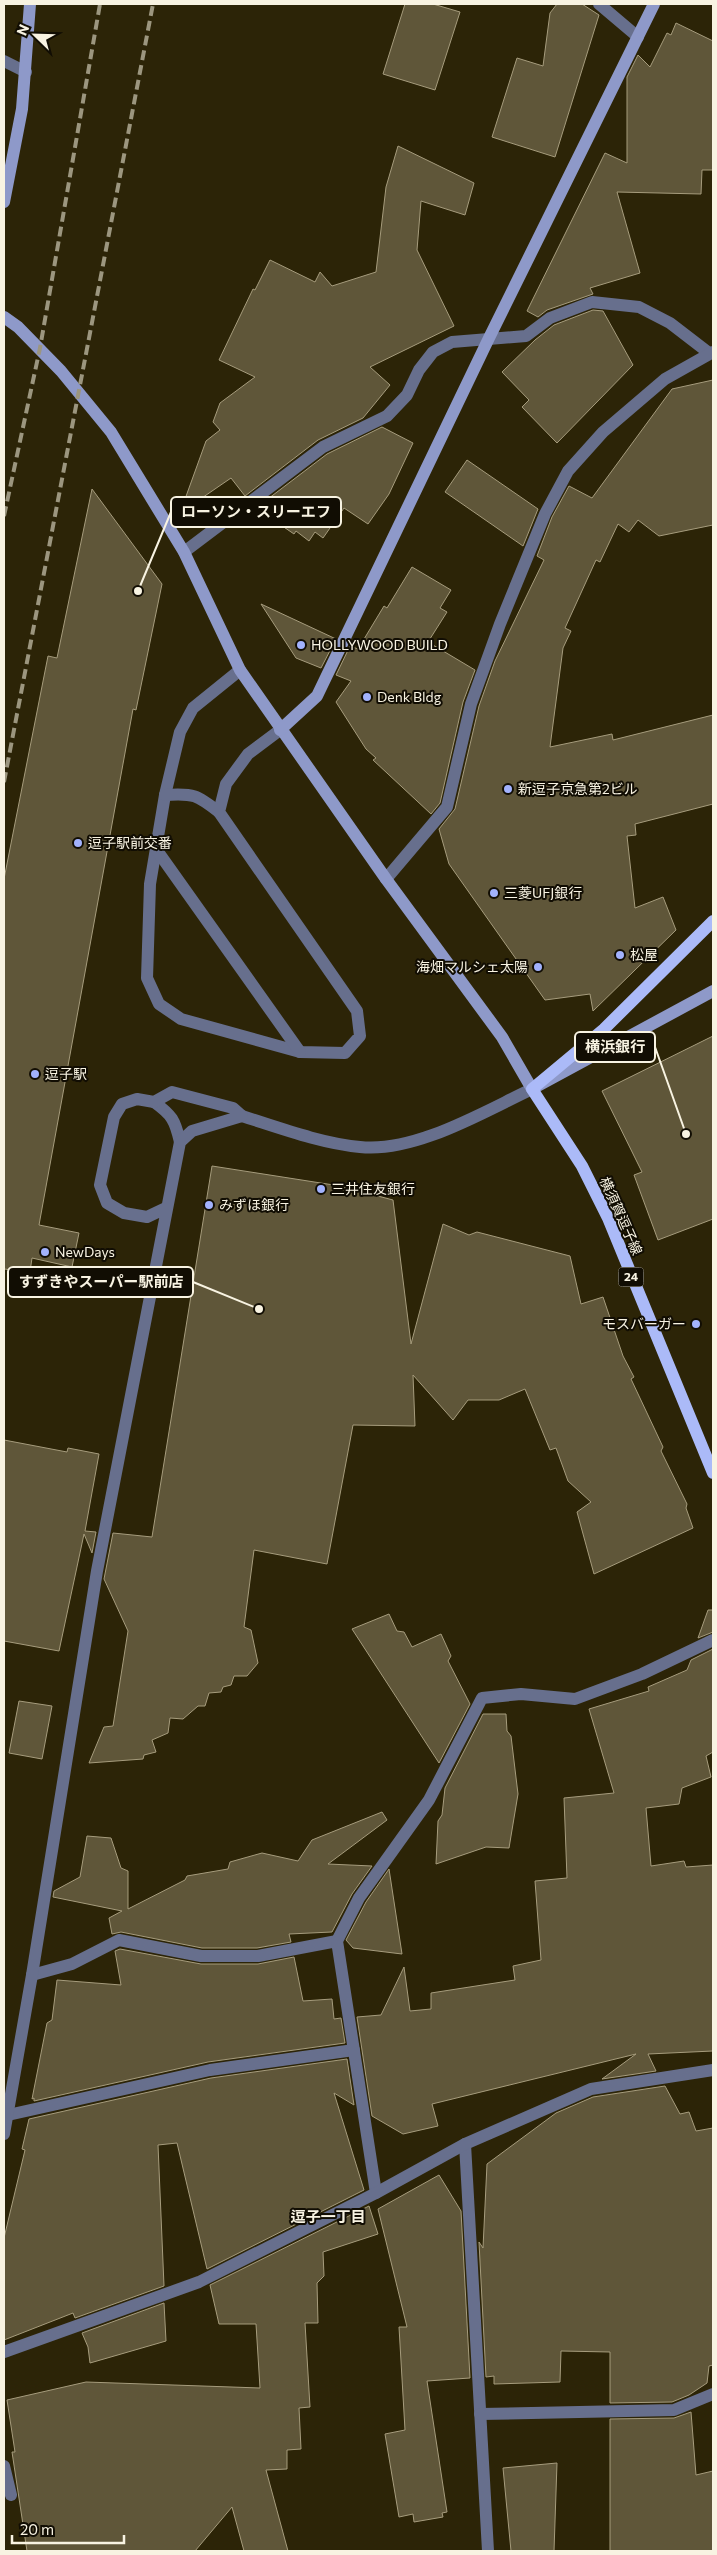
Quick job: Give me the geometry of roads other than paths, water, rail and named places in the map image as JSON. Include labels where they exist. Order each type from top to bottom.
[{"type":"main road","points":[[532,1089],[604,1029],[713,921]]},
{"type":"main road","name":"横須賀逗子線","points":[[532,1089],[582,1166],[603,1210],[713,1473]]},
{"type":"street","points":[[4,202],[22,110],[30,4]]},
{"type":"street","points":[[599,4],[638,37]]},
{"type":"street","points":[[219,812],[226,784],[248,754],[280,730],[318,696],[489,338],[654,4]]},
{"type":"street","points":[[4,61],[26,72]]},
{"type":"street","points":[[184,552],[323,447],[387,416],[407,394],[419,370],[433,352],[452,342],[526,336],[550,318],[592,302],[639,307],[670,323],[711,353],[665,378],[603,432],[568,471],[545,514],[500,624],[474,695],[447,807],[386,879]]},
{"type":"street","points":[[4,317],[40,348],[80,391],[111,432],[184,552],[240,670],[280,730],[386,879],[502,1037],[532,1089]]},
{"type":"street","points":[[165,795],[184,794],[198,796],[219,812],[357,1011],[360,1036],[345,1052],[300,1052],[181,1019],[159,1004],[147,978],[150,884],[165,795],[180,732],[193,708],[240,670]]},
{"type":"street","points":[[156,849],[300,1052]]},
{"type":"street","points":[[154,1102],[172,1092],[233,1108],[242,1116],[300,1134],[361,1147],[398,1145],[434,1133],[532,1089],[713,991]]},
{"type":"street","points":[[4,2134],[32,1975],[97,1571],[180,1142],[176,1125],[170,1114],[154,1102],[137,1099],[122,1104],[114,1117],[100,1185],[107,1203],[124,1213],[146,1216],[166,1208]]},
{"type":"street","points":[[180,1142],[192,1131],[242,1116]]},
{"type":"street","points":[[376,2193],[338,1941],[359,1898],[429,1800],[482,1698],[521,1694],[575,1699],[642,1674],[713,1640]]},
{"type":"street","points":[[32,1975],[72,1964],[119,1940],[201,1956],[258,1956],[338,1941]]},
{"type":"street","points":[[8,2115],[210,2070],[354,2050]]},
{"type":"street","points":[[4,2352],[199,2282],[376,2193],[466,2144],[591,2090],[713,2070]]},
{"type":"street","points":[[466,2144],[488,2551]]},
{"type":"street","points":[[480,2414],[674,2410],[713,2394]]},
{"type":"street","points":[[4,2466],[11,2495]]},
{"type":"railway","points":[[4,516],[40,348],[100,4]]},
{"type":"railway","points":[[4,782],[153,4]]},
{"type":"place","name":"ローソン・スリーエフ","points":[[138,591]]},
{"type":"place","name":"HOLLYWOOD BUILD","points":[[301,645]]},
{"type":"place","name":"Denk Bldg","points":[[367,697]]},
{"type":"place","name":"新逗子京急第2ビル","points":[[508,789]]},
{"type":"place","name":"逗子駅前交番","points":[[78,843]]},
{"type":"place","name":"三菱UFJ銀行","points":[[494,893]]},
{"type":"place","name":"松屋","points":[[620,955]]},
{"type":"place","name":"海畑マルシェ太陽","points":[[538,967]]},
{"type":"place","name":"逗子駅","points":[[35,1074]]},
{"type":"place","name":"横浜銀行","points":[[686,1134]]},
{"type":"place","name":"三井住友銀行","points":[[321,1189]]},
{"type":"place","name":"みずほ銀行","points":[[209,1205]]},
{"type":"place","name":"NewDays","points":[[45,1252]]},
{"type":"place","name":"すずきやスーパー駅前店","points":[[259,1309]]},
{"type":"place","name":"モスバーガー","points":[[696,1324]]},
{"type":"district","name":"逗子一丁目","points":[[328,2217]]}]
